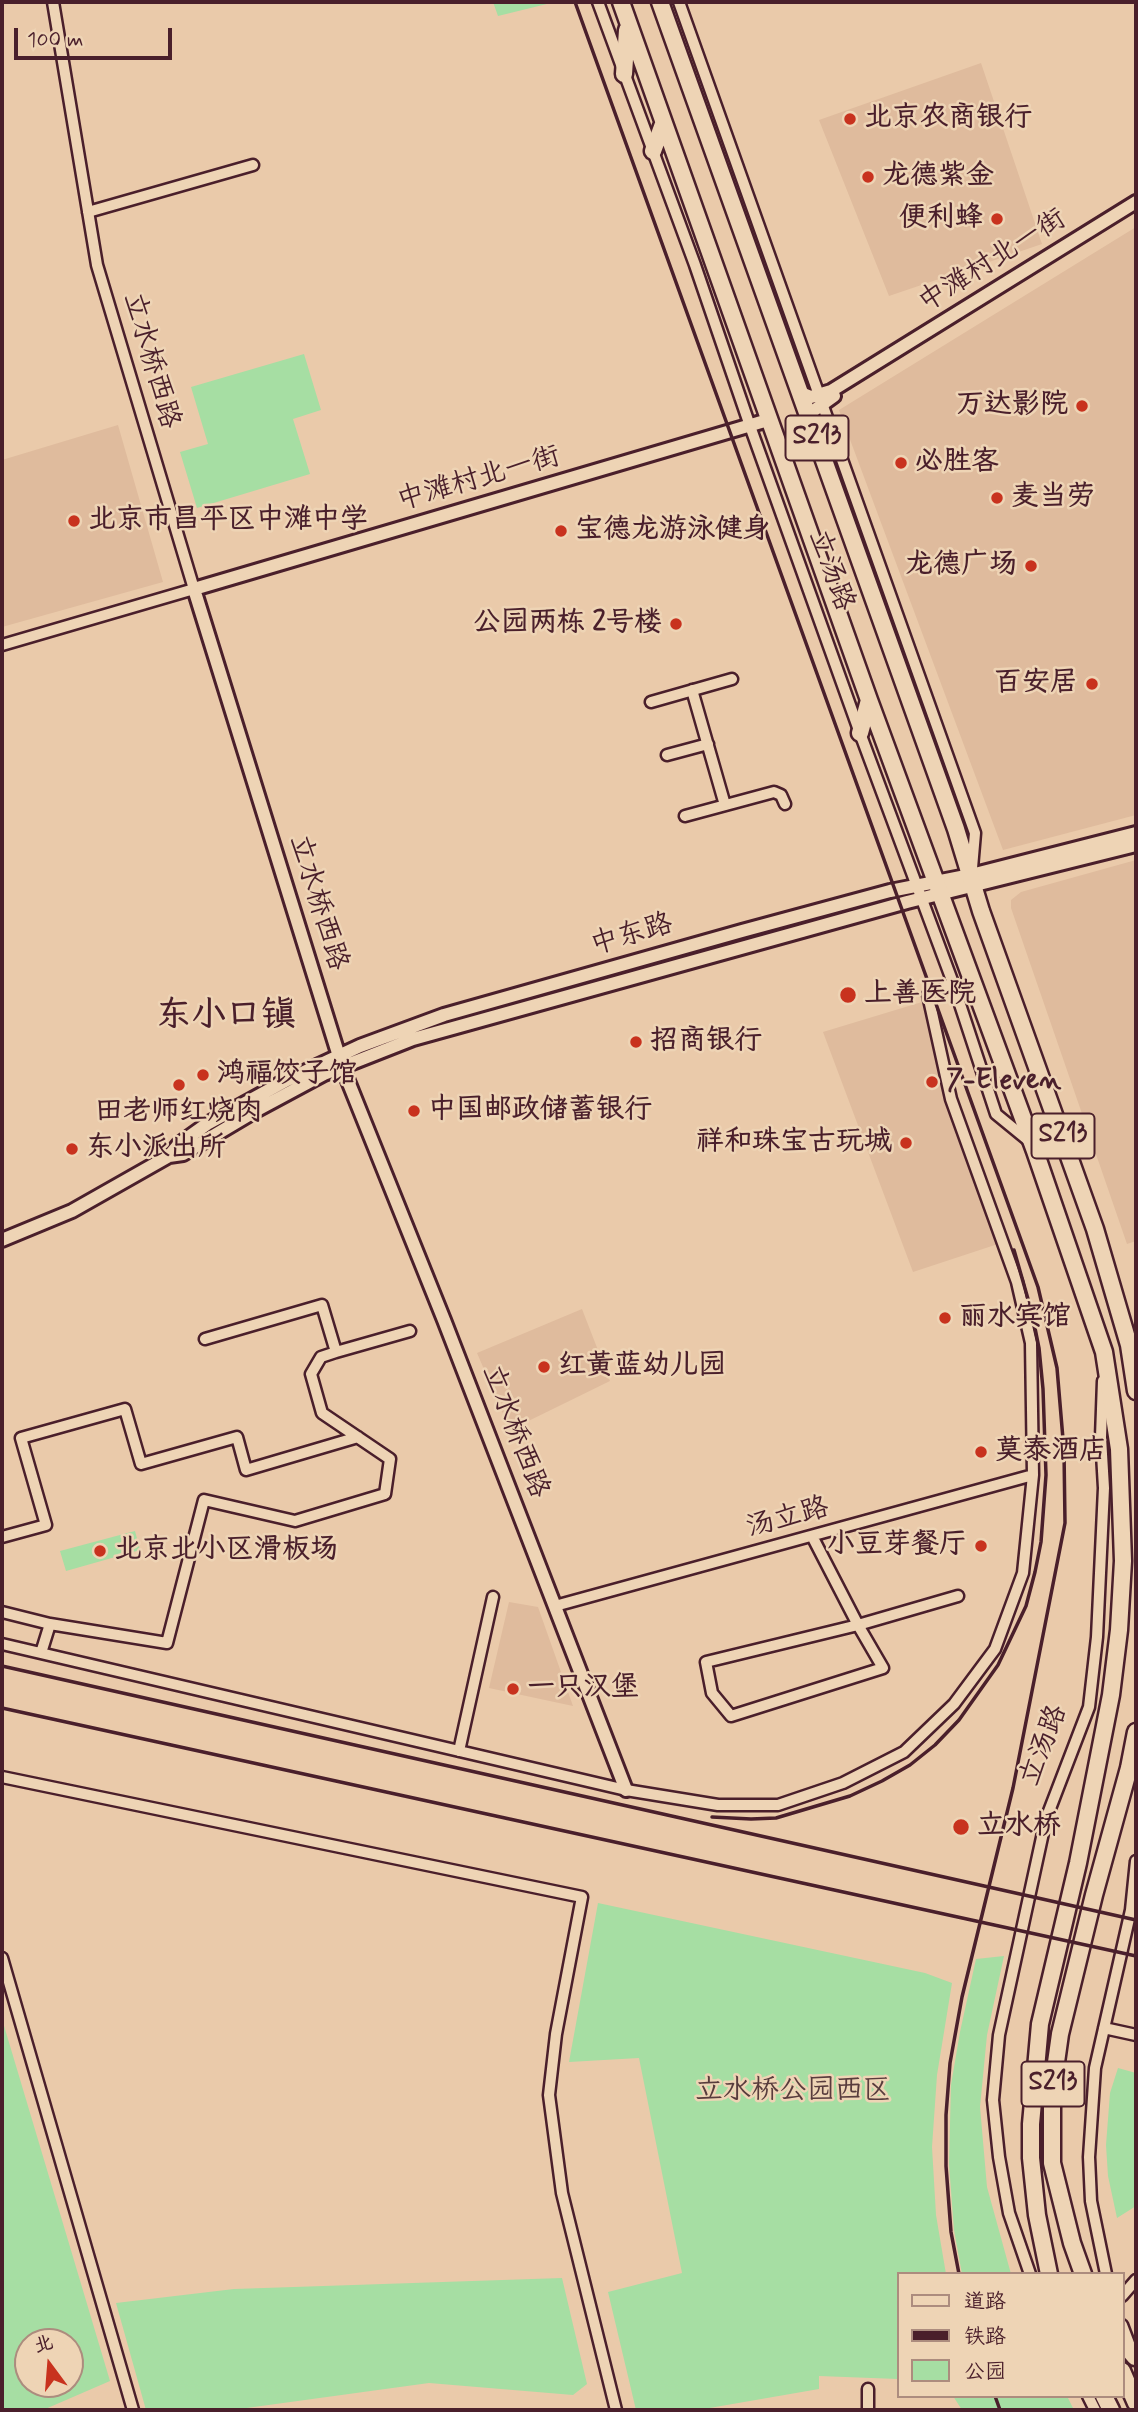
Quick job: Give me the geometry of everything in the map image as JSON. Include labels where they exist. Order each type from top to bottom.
[{"type":"main road","name":"立汤路","points":[[621,2],[768,420],[1032,1144],[1104,1352],[1119,1449],[1123,1561],[1120,1616],[1111,1695],[1096,1772],[1078,1863],[1040,2024],[1031,2124],[1031,2158],[1037,2215],[1049,2272]]},
{"type":"main road","name":"立汤路","points":[[660,2],[809,414],[1095,1229],[1129,1345],[1136,1391]]},
{"type":"main road","points":[[624,74],[627,20]]},
{"type":"main road","points":[[653,151],[663,124]]},
{"type":"main road","points":[[695,265],[711,260]]},
{"type":"main road","points":[[860,733],[869,700]]},
{"type":"main road","name":"S213","points":[[1082,2272],[1068,2230],[1052,2163],[1052,2091],[1060,2034],[1136,1732]]},
{"type":"main road","points":[[1124,2344],[1136,2358]]},
{"type":"main road","points":[[1124,2376],[1136,2403]]},
{"type":"street","name":"立水桥西路","points":[[53,2],[97,265],[340,1061],[444,1320],[626,1790]]},
{"type":"street","name":"立汤路","points":[[598,2],[695,265],[860,733],[953,983],[996,1114],[1032,1144]]},
{"type":"street","name":"立汤路","points":[[679,2],[975,833],[973,881]]},
{"type":"street","points":[[88,212],[253,165]]},
{"type":"street","name":"中滩村北一街","points":[[809,414],[821,399],[1136,202]]},
{"type":"street","name":"中滩村北一街","points":[[821,399],[1136,211]]},
{"type":"street","points":[[801,393],[821,399]]},
{"type":"street","name":"中滩村北一街","points":[[2,645],[768,420]]},
{"type":"street","points":[[650,702],[732,679]]},
{"type":"street","points":[[692,690],[725,804]]},
{"type":"street","points":[[667,755],[708,744]]},
{"type":"street","points":[[685,816],[774,792],[780,795],[785,804]]},
{"type":"street","name":"中东路","points":[[973,881],[1136,833]]},
{"type":"street","name":"中东路","points":[[2,1240],[72,1211],[169,1156],[183,1154],[340,1061],[444,1015],[916,884],[938,887],[973,881],[1136,845]]},
{"type":"street","name":"中东路","points":[[340,1061],[921,898],[938,887]]},
{"type":"street","points":[[2,1644],[626,1790],[718,1805],[779,1805],[843,1783],[904,1752],[954,1704],[995,1649],[1023,1573],[1033,1475],[1031,1343],[1017,1282],[951,1099],[928,995],[953,983]]},
{"type":"street","points":[[205,1339],[322,1305],[336,1352]]},
{"type":"street","points":[[2,1612],[167,1643],[204,1500],[295,1521],[385,1494],[390,1459],[322,1413],[311,1374],[320,1357],[410,1331]]},
{"type":"street","name":"立汤路","points":[[1029,2272],[1009,2213],[993,2100],[999,2035],[1046,1819],[1088,1707],[1097,1637],[1104,1488],[1101,1437],[1104,1352]]},
{"type":"street","points":[[2,1537],[46,1525],[21,1438],[125,1409],[141,1464],[237,1437],[246,1470],[358,1437]]},
{"type":"street","name":"汤立路","points":[[555,1606],[1033,1475]]},
{"type":"street","points":[[812,1536],[858,1625],[883,1668],[732,1716],[712,1693],[706,1662],[858,1625],[958,1597]]},
{"type":"street","points":[[459,1751],[493,1597]]},
{"type":"street","points":[[41,1653],[50,1623]]},
{"type":"street","points":[[2,1777],[582,1897],[567,1967],[549,2095],[562,2193],[616,2410]]},
{"type":"street","name":"S213","points":[[1106,2272],[1091,2201],[1089,2157],[1095,2068],[1134,1910],[1136,1861]]},
{"type":"street","points":[[2,1958],[132,2410]]},
{"type":"street","points":[[1104,2028],[1136,2035]]},
{"type":"street","points":[[1124,2294],[1136,2280]]},
{"type":"street","points":[[1124,2330],[1136,2358]]},
{"type":"street","points":[[868,2389],[868,2410]]},
{"type":"shaded area","points":[[981,63],[1042,244],[889,296],[819,120]]},
{"type":"shaded area","name":"龙德广场","points":[[1136,227],[1136,815],[1003,850],[839,410]]},
{"type":"shaded area","name":"北京市昌平区中滩中学","points":[[118,425],[163,582],[2,627],[2,460]]},
{"type":"shaded area","points":[[1136,860],[1136,1241],[1127,1244],[1011,908],[1011,900],[1021,892]]},
{"type":"shaded area","name":"祥和珠宝古玩城","points":[[922,1002],[998,1244],[913,1272],[823,1032]]},
{"type":"shaded area","name":"红黄蓝幼儿园","points":[[582,1309],[610,1381],[510,1430],[477,1353]]},
{"type":"shaded area","points":[[509,1602],[538,1607],[573,1706],[489,1688]]},
{"type":"green space","points":[[493,2],[555,2],[498,16]]},
{"type":"green space","points":[[304,354],[321,410],[293,419],[310,474],[197,508],[180,452],[208,444],[191,387]]},
{"type":"green space","name":"北京北小区滑板场","points":[[135,1531],[140,1550],[66,1571],[60,1551]]},
{"type":"green space","name":"立水桥公园西区","points":[[598,1903],[925,1973],[952,1983],[937,2075],[932,2147],[936,2215],[946,2272],[897,2272],[897,2379],[819,2376],[819,2389],[698,2410],[636,2410],[608,2292],[682,2273],[639,2058],[569,2062]]},
{"type":"green space","points":[[1004,1956],[987,2035],[980,2107],[987,2187],[1010,2272],[962,2272],[954,2230],[949,2164],[951,2085],[976,1959]]},
{"type":"green space","points":[[2,2019],[110,2381],[84,2392],[84,2328],[14,2328],[14,2398],[71,2398],[43,2410],[2,2410]]},
{"type":"green space","points":[[1118,2068],[1136,2073],[1136,2206],[1117,2218],[1108,2176],[1106,2145],[1110,2093]]},
{"type":"green space","points":[[562,2278],[587,2384],[573,2395],[429,2383],[232,2410],[146,2410],[116,2303],[234,2289]]},
{"type":"green space","points":[[954,2398],[1068,2398],[1074,2410],[962,2410]]},
{"type":"railway","points":[[575,2],[1038,1287],[1057,1368],[1064,1451],[1065,1523],[1013,1788],[962,1997],[950,2063],[946,2166],[951,2232],[959,2272]]},
{"type":"railway","points":[[712,1817],[776,1818],[850,1796],[882,1781],[910,1765],[935,1745],[959,1720],[998,1665],[1026,1606],[1035,1572],[1041,1542],[1046,1475],[1039,1348],[1014,1250]]},
{"type":"railway","points":[[2,1666],[1136,1920]]},
{"type":"railway","points":[[2,1708],[1136,1956]]},
{"type":"railway","points":[[996,2398],[1000,2410]]},
{"type":"place","name":"北京农商银行","points":[[850,119]]},
{"type":"place","name":"龙德紫金","points":[[868,177]]},
{"type":"place","name":"便利蜂","points":[[997,219]]},
{"type":"place","name":"万达影院","points":[[1082,406]]},
{"type":"place","name":"必胜客","points":[[901,463]]},
{"type":"place","name":"麦当劳","points":[[997,498]]},
{"type":"place","name":"北京市昌平区中滩中学","points":[[74,521]]},
{"type":"place","name":"宝德龙游泳健身","points":[[561,531]]},
{"type":"place","name":"龙德广场","points":[[1031,566]]},
{"type":"place","name":"公园两栋 2号楼","points":[[676,624]]},
{"type":"place","name":"百安居","points":[[1092,684]]},
{"type":"place","name":"上善医院","points":[[848,995]]},
{"type":"place","name":"招商银行","points":[[636,1042]]},
{"type":"place","name":"鸿福饺子馆","points":[[203,1075]]},
{"type":"place","name":"7-Eleven","points":[[932,1082]]},
{"type":"place","name":"田老师红烧肉","points":[[179,1085]]},
{"type":"place","name":"中国邮政储蓄银行","points":[[414,1111]]},
{"type":"place","name":"祥和珠宝古玩城","points":[[906,1143]]},
{"type":"place","name":"东小派出所","points":[[72,1149]]},
{"type":"place","name":"丽水宾馆","points":[[945,1318]]},
{"type":"place","name":"红黄蓝幼儿园","points":[[544,1367]]},
{"type":"place","name":"莫泰酒店","points":[[981,1452]]},
{"type":"place","name":"小豆芽餐厅","points":[[981,1546]]},
{"type":"place","name":"北京北小区滑板场","points":[[100,1551]]},
{"type":"place","name":"一只汉堡","points":[[513,1689]]},
{"type":"place","name":"立水桥","points":[[961,1827]]},
{"type":"district","name":"东小口镇","points":[[226,1018]]}]
